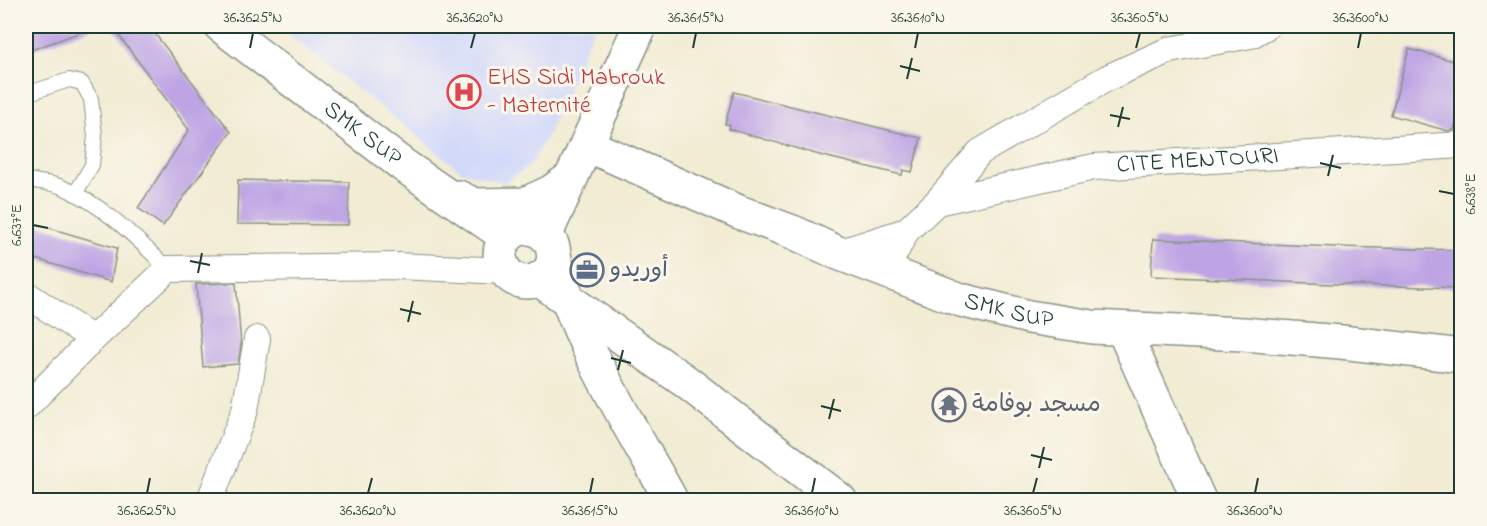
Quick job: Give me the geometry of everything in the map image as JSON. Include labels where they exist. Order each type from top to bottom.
[{"type":"main road","name":"SMK SUP","points":[[222,26],[430,184],[507,237]]},
{"type":"main road","points":[[640,26],[571,178],[549,243],[553,259],[550,267],[538,279],[524,282],[510,276],[505,271],[500,254],[507,237],[522,229],[538,231],[549,243],[567,300],[613,394],[671,501]]},
{"type":"main road","name":"SMK SUP","points":[[587,145],[838,253],[961,300],[1006,312],[1092,327],[1243,334],[1341,342],[1461,356]]},
{"type":"main road","points":[[430,184],[475,206],[525,204],[551,192],[571,178]]},
{"type":"main road","points":[[538,279],[685,381],[840,501]]},
{"type":"main road","points":[[1123,328],[1199,501]]},
{"type":"street","points":[[886,270],[906,231],[937,202],[980,152],[1107,78],[1169,50],[1251,35],[1267,26]]},
{"type":"street","name":"CITE MENTOURI","points":[[937,202],[1094,167],[1461,145]]},
{"type":"street","points":[[838,253],[906,231]]},
{"type":"street","points":[[26,407],[93,339],[168,269],[397,266],[505,271]]},
{"type":"street","points":[[26,294],[93,339]]},
{"type":"street","points":[[210,501],[245,410],[257,339]]},
{"type":"lane","points":[[1169,50],[1216,26]]},
{"type":"lane","points":[[26,94],[69,80],[81,83],[90,99],[95,136],[92,165],[75,194]]},
{"type":"lane","points":[[26,179],[59,186],[75,194],[119,222],[168,269]]},
{"type":"shaded area","name":"EHS Sidi Mabrouk - Maternité","points":[[278,26],[595,26],[548,134],[531,164],[504,183],[461,171]]},
{"type":"building","points":[[26,26],[91,26],[92,28],[26,52]]},
{"type":"building","points":[[112,26],[149,26],[231,132],[163,226],[138,208],[189,130]]},
{"type":"building","points":[[1409,49],[1461,63],[1461,102],[1454,130],[1448,131],[1391,115]]},
{"type":"building","points":[[734,92],[921,138],[912,172],[903,170],[902,175],[823,156],[729,129],[730,125],[725,124]]},
{"type":"building","points":[[238,180],[349,182],[348,225],[237,224]]},
{"type":"building","points":[[26,221],[117,248],[111,282],[26,256]]},
{"type":"building","points":[[1153,239],[1461,250],[1461,288],[1151,276]]},
{"type":"building","points":[[236,283],[241,345],[238,364],[203,367],[196,284]]},
{"type":"place","name":"EHS Sidi Mabrouk - Maternité","points":[[464,92]]},
{"type":"place","name":"أوريدو","points":[[587,270]]},
{"type":"place","name":"مسجد بوفامة","points":[[949,405]]}]
